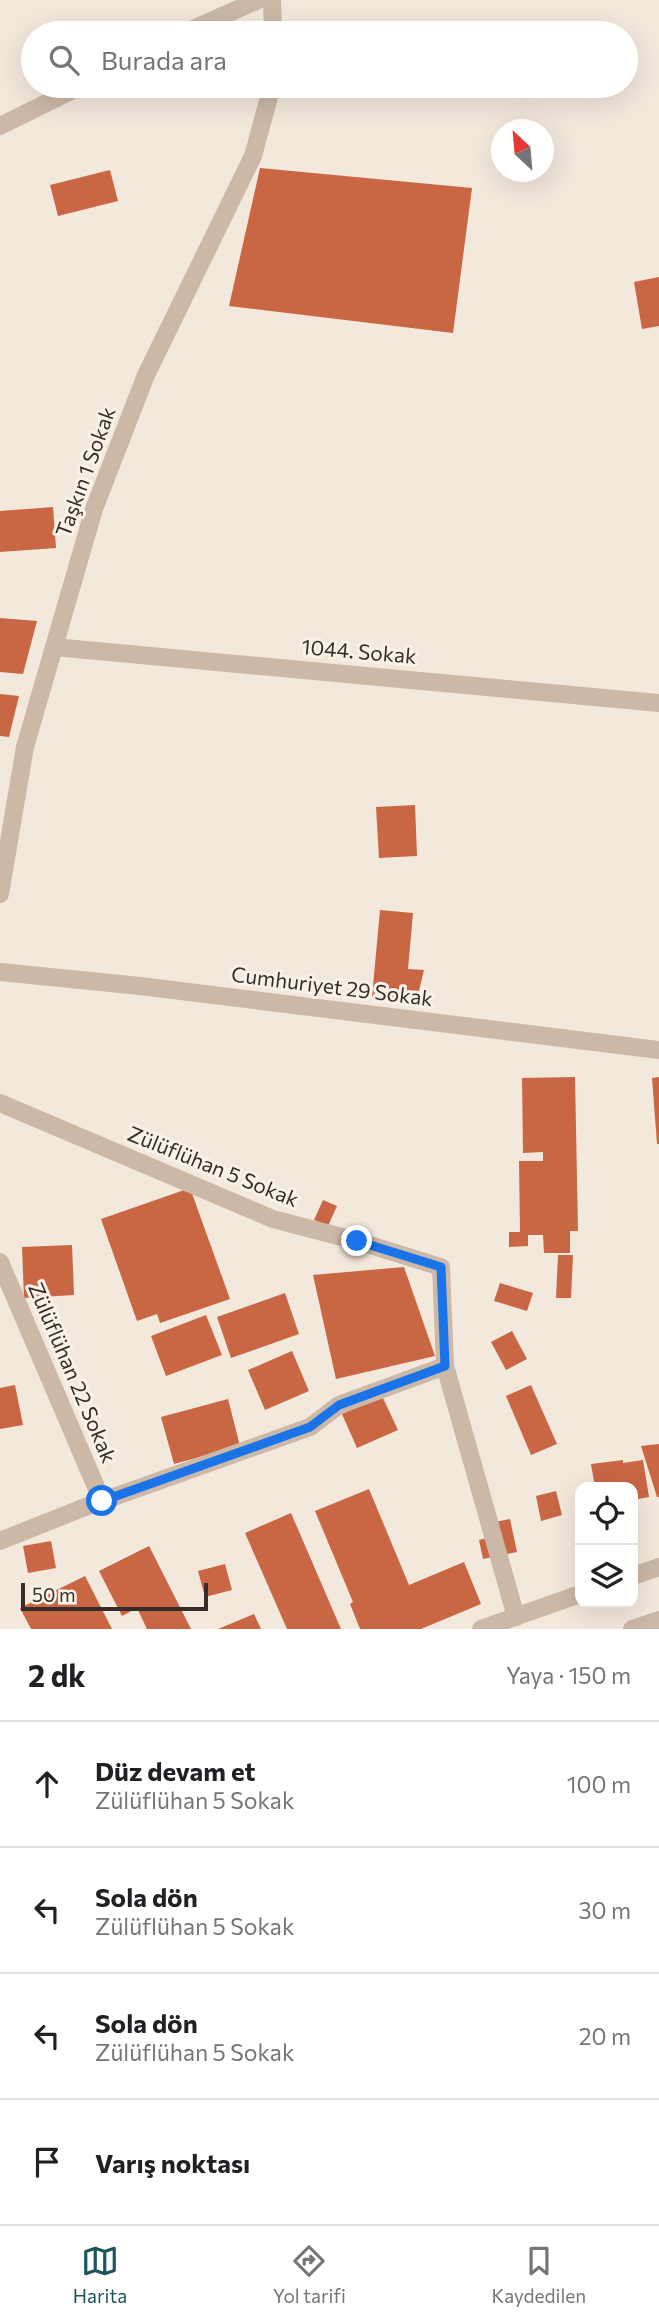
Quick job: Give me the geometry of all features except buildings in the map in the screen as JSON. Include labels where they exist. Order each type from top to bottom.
[{"type":"street","points":[[211,21],[258,0]]},
{"type":"street","points":[[272,0],[273,21]]},
{"type":"street","points":[[0,127],[57,98]]},
{"type":"street","name":"Taşkın 1 Sokak","points":[[0,894],[25,747],[99,496],[146,375],[253,156],[269,98]]},
{"type":"street","name":"1044. Sokak","points":[[54,648],[659,703]]},
{"type":"street","name":"Cumhuriyet 29 Sokak","points":[[0,972],[140,986],[659,1050]]},
{"type":"street","name":"Zülüflühan 5 Sokak","points":[[0,1103],[273,1219],[441,1267],[445,1366],[516,1617]]},
{"type":"street","name":"Zülüflühan 22 Sokak","points":[[0,1262],[102,1501]]},
{"type":"street","points":[[0,1541],[102,1501],[310,1427],[339,1405],[445,1366]]},
{"type":"street","points":[[638,1574],[659,1567]]},
{"type":"street","points":[[481,1629],[575,1596]]},
{"type":"street","points":[[632,1629],[659,1620]]},
{"type":"route","points":[[102,1501],[310,1427],[339,1405],[445,1366],[446,1338],[441,1267],[357,1241]]}]
